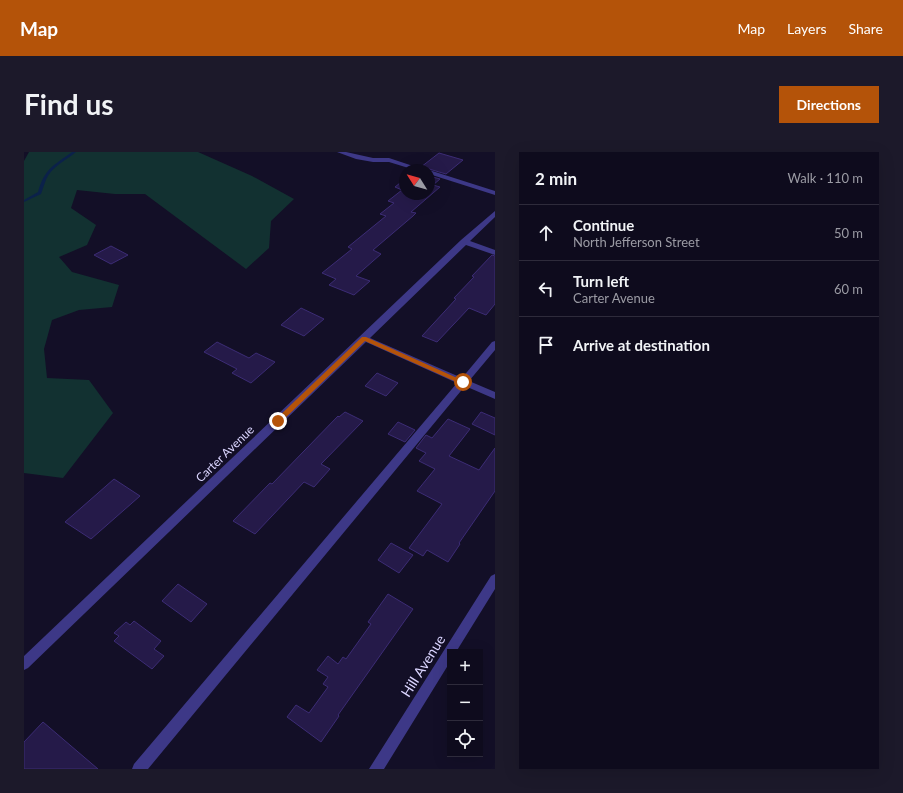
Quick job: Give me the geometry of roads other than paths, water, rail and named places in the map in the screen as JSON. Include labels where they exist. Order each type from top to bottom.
[{"type":"street","points":[[340,152],[362,158],[389,160],[402,164]]},
{"type":"street","points":[[435,174],[495,193]]},
{"type":"street","name":"Carter Avenue","points":[[24,664],[495,213]]},
{"type":"street","points":[[464,242],[495,253]]},
{"type":"street","points":[[364,338],[495,396]]},
{"type":"street","points":[[139,769],[495,344]]},
{"type":"street","name":"Hill Avenue","points":[[376,769],[495,579]]},
{"type":"waterway","points":[[24,201],[40,193],[42,184],[48,172],[56,164],[74,152]]}]
